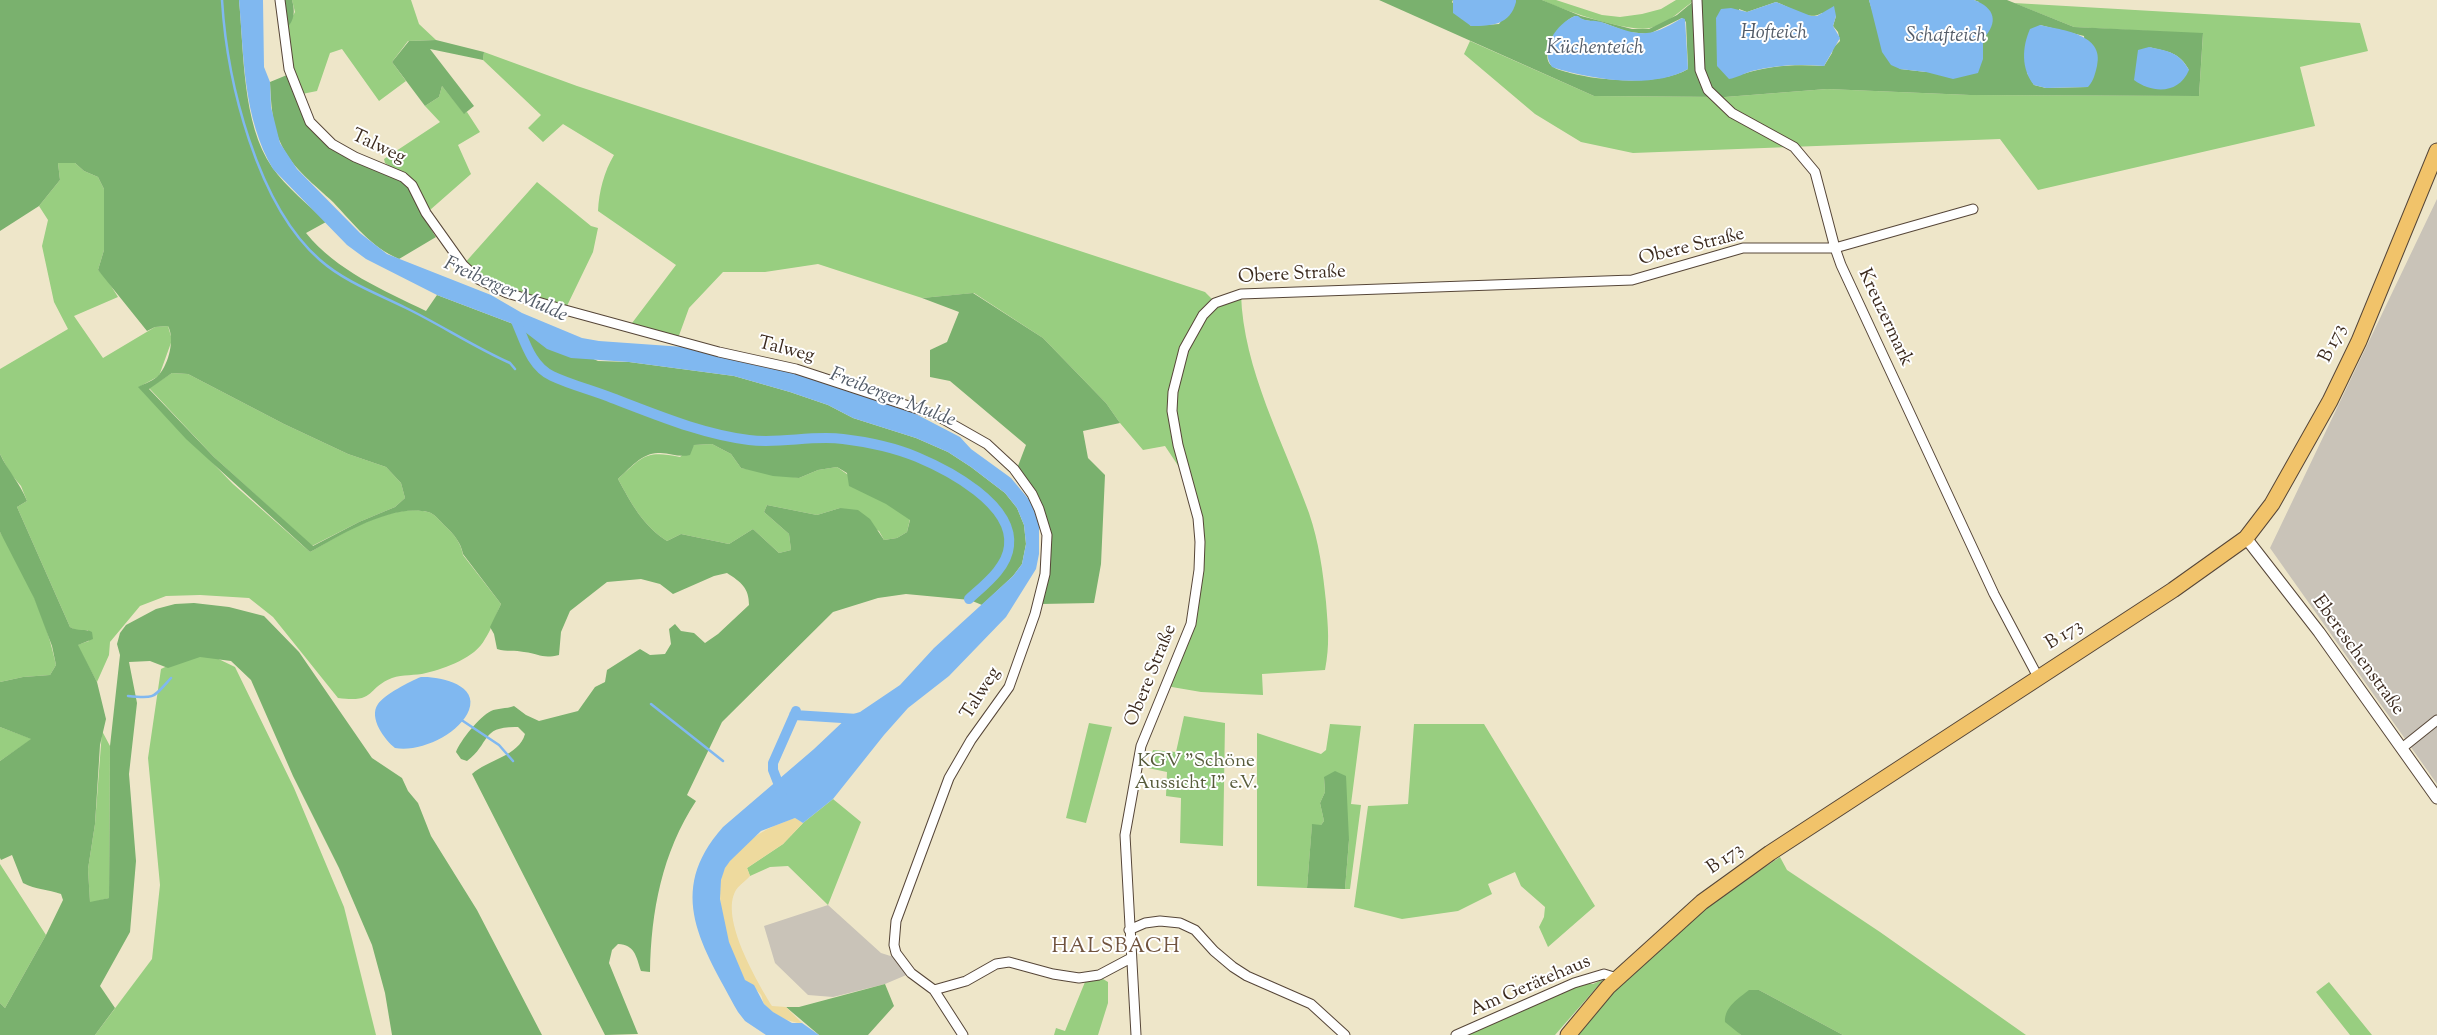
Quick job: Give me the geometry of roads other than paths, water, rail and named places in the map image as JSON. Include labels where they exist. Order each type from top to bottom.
[{"type":"main road","name":"B 173","points":[[1568,1035],[1617,978],[1702,902],[1770,853],[2173,590],[2246,538],[2272,504],[2330,401],[2358,341],[2437,152]]},
{"type":"street","name":"Talweg","points":[[280,0],[289,69],[310,122],[332,144],[355,157],[403,177],[412,184],[426,213],[463,265],[478,279],[506,292],[556,308],[719,352],[796,369],[936,415],[988,444],[1014,469],[1032,494],[1039,508],[1047,535],[1045,574],[1035,614],[1009,687],[971,740],[949,778],[896,920],[894,944],[896,954],[911,973],[934,990],[963,1035]]},
{"type":"street","name":"Kreuzermark","points":[[1697,0],[1700,70],[1708,90],[1732,113],[1794,147],[1815,172],[1835,248],[1994,594],[2038,677]]},
{"type":"street","name":"Obere Straße","points":[[1136,1035],[1125,835],[1141,746],[1191,624],[1200,570],[1198,518],[1178,445],[1172,411],[1173,392],[1184,349],[1194,328],[1211,306],[1223,298],[1241,294],[1632,280],[1743,248],[1835,248],[1973,209]]},
{"type":"street","name":"Ebereschenstraße","points":[[2246,538],[2319,632],[2437,798]]},
{"type":"street","points":[[2402,748],[2437,720]]},
{"type":"street","points":[[1129,930],[1145,923],[1160,921],[1180,923],[1195,930],[1214,951],[1233,967],[1247,976],[1311,1004],[1345,1035]]},
{"type":"street","points":[[934,990],[966,981],[996,964],[1009,962],[1079,978],[1098,975],[1131,958]]},
{"type":"street","name":"Am Gerätehaus","points":[[1456,1035],[1574,983],[1604,974],[1617,978]]},
{"type":"water","points":[[239,0],[263,0],[264,67],[270,82],[271,107],[280,143],[297,169],[360,233],[387,254],[491,295],[522,313],[582,338],[684,347],[786,369],[910,411],[960,437],[971,449],[1011,478],[1031,502],[1039,525],[1039,554],[1036,569],[1006,617],[949,676],[908,708],[833,799],[803,823],[795,818],[761,831],[725,868],[721,880],[720,899],[729,942],[745,980],[754,985],[764,1004],[773,1012],[792,1023],[802,1023],[819,1035],[766,1035],[745,1021],[738,1012],[702,942],[695,920],[693,897],[696,875],[705,851],[723,827],[814,749],[850,715],[860,712],[900,685],[934,648],[1013,576],[1022,564],[1026,544],[1024,525],[1017,508],[1005,493],[971,467],[948,452],[916,438],[853,418],[828,405],[790,392],[734,376],[629,362],[571,358],[547,349],[516,325],[437,295],[366,259],[347,245],[273,169],[263,149],[250,108],[244,65]]},
{"type":"water","points":[[1453,0],[1516,0],[1516,2],[1513,10],[1505,20],[1499,23],[1471,26],[1453,13]]},
{"type":"water","name":"Schafteich","points":[[1869,0],[1974,0],[1987,7],[1993,21],[1983,39],[1983,59],[1978,73],[1953,79],[1926,72],[1900,69],[1891,65],[1882,52]]},
{"type":"water","name":"Hofteich","points":[[1776,2],[1811,16],[1817,16],[1834,6],[1836,16],[1833,26],[1840,38],[1824,66],[1770,67],[1729,79],[1717,66],[1716,18],[1721,9],[1731,8],[1747,12]]},
{"type":"water","name":"Küchenteich","points":[[1575,16],[1636,33],[1652,32],[1682,18],[1685,19],[1688,69],[1657,79],[1639,81],[1602,78],[1552,67],[1548,52],[1552,37],[1562,24]]},
{"type":"water","points":[[2040,25],[2080,35],[2095,47],[2098,55],[2097,66],[2088,87],[2046,88],[2034,85],[2025,65],[2024,50],[2030,29]]},
{"type":"water","points":[[2149,47],[2172,53],[2181,59],[2189,70],[2179,84],[2165,89],[2157,89],[2141,85],[2134,80],[2138,50]]},
{"type":"water","points":[[421,677],[446,680],[463,688],[471,701],[469,710],[457,727],[438,740],[415,748],[395,748],[379,728],[376,722],[375,710],[381,700],[404,685]]},
{"type":"waterway","points":[[222,0],[231,67],[249,140],[279,208],[298,236],[320,260],[340,275],[510,363],[515,369]]},
{"type":"waterway","name":"Freiberger Mulde","points":[[514,317],[528,350],[544,371],[567,382],[662,417],[696,429],[749,440],[772,441],[831,438],[871,443],[899,450],[945,470],[990,503],[1001,516],[1008,531],[1009,546],[1004,562],[988,582],[969,599]]},
{"type":"waterway","points":[[128,696],[153,696],[171,678]]},
{"type":"waterway","points":[[651,704],[723,761]]},
{"type":"waterway","points":[[782,793],[773,770],[773,763],[796,711]]},
{"type":"waterway","points":[[794,715],[858,719]]},
{"type":"waterway","points":[[463,721],[499,745],[513,761]]},
{"type":"district","name":"HALSBACH","points":[[1116,948]]},
{"type":"park label","name":"KGV \"Schöne Aussicht I\" e.V.","points":[[1196,774]]}]
